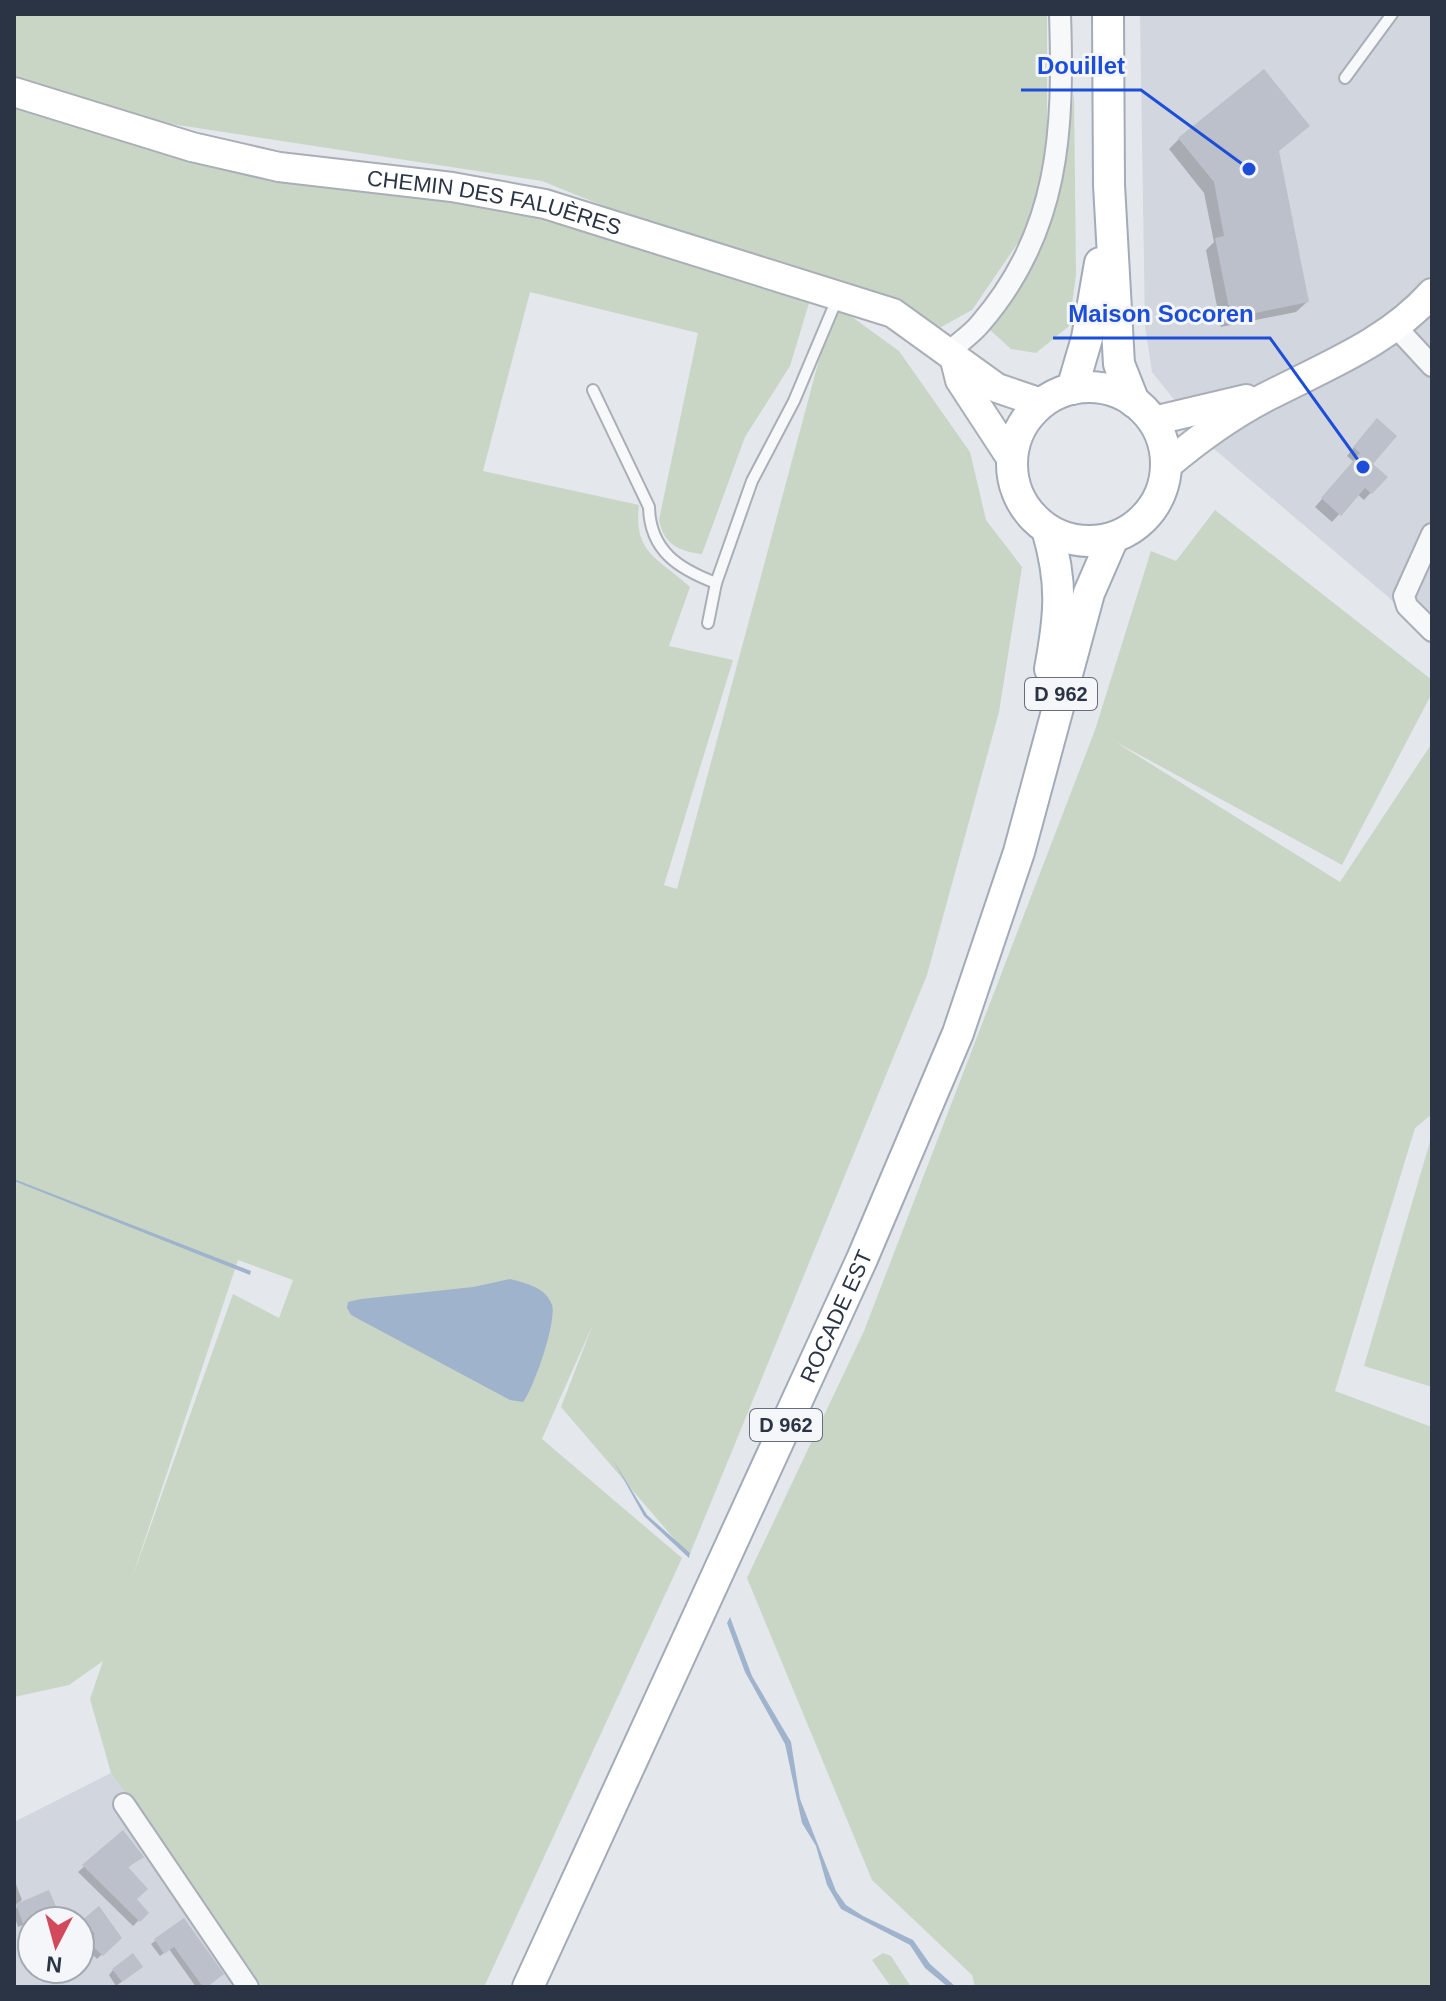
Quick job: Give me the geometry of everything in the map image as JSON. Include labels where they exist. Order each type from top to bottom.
[{"type":"main road","points":[[1108,14],[1109,185],[1119,364],[1163,442],[1166,466],[1162,489],[1151,510],[1134,527],[1113,538],[1090,541],[1068,539],[1047,529],[1031,516],[1019,499],[1011,458],[1026,418],[1041,403],[1072,389],[1095,387],[1117,393],[1144,412]]},
{"type":"main road","points":[[1072,389],[1097,289],[1109,185]]},
{"type":"main road","name":"ROCADE EST","points":[[1019,852],[1057,632],[1060,570],[1047,529]]},
{"type":"main road","name":"ROCADE EST","points":[[528,1987],[862,1259],[958,1033],[1019,852],[1089,593],[1113,538]]},
{"type":"street","points":[[1011,458],[960,380],[952,357],[1004,292],[1040,226],[1049,198],[1060,139],[1060,14]]},
{"type":"street","name":"CHEMIN DES FALUÈRES","points":[[14,92],[192,147],[279,167],[452,187],[545,204],[893,313],[997,388],[1041,403]]},
{"type":"street","points":[[1166,466],[1192,444],[1274,392],[1345,359],[1396,327],[1432,293]]},
{"type":"street","points":[[1396,327],[1432,366]]},
{"type":"street","points":[[1144,412],[1274,392]]},
{"type":"street","points":[[1432,534],[1404,596],[1407,606],[1432,631]]},
{"type":"street","points":[[124,1804],[248,1987]]},
{"type":"lane","points":[[1345,78],[1392,14]]},
{"type":"lane","points":[[708,623],[716,583],[752,481],[794,401],[838,297]]},
{"type":"lane","points":[[593,390],[649,507],[649,526],[664,551],[685,571],[716,583]]},
{"type":"shaded area","points":[[1140,14],[1432,14],[1432,639],[1386,595],[1213,448],[1152,372],[1145,326]]},
{"type":"shaded area","points":[[111,1773],[263,1987],[14,1987],[14,1822]]},
{"type":"green space","points":[[14,14],[1047,14],[1047,155],[1026,231],[972,310],[925,336],[542,181],[67,108],[14,93]]},
{"type":"green space","points":[[1074,94],[1076,275],[1069,326],[1036,353],[1011,349],[989,329],[1047,232],[1060,182]]},
{"type":"green space","points":[[14,103],[377,193],[509,207],[726,273],[809,303],[790,366],[745,437],[702,554],[674,545],[661,529],[659,520],[698,333],[530,292],[483,471],[639,505],[638,521],[644,544],[658,561],[690,587],[669,646],[733,660],[664,885],[677,889],[834,304],[899,351],[970,452],[986,520],[1022,567],[999,712],[927,975],[689,1556],[561,1407],[593,1324],[542,1439],[682,1558],[484,1987],[263,1987],[111,1773],[90,1699],[103,1661],[69,1685],[14,1697]],"holes":[[[238,1260],[293,1280],[279,1318],[233,1294],[131,1581]]]},
{"type":"green space","points":[[1215,510],[1432,680],[1432,693],[1342,865],[1114,741],[1340,882],[1432,743],[1432,1114],[1415,1128],[1335,1391],[1432,1427],[1432,1987],[975,1987],[972,1975],[872,1880],[747,1578],[864,1331],[1095,730],[1151,551],[1176,561]]},
{"type":"green space","points":[[1432,1135],[1432,1387],[1364,1366]]},
{"type":"green space","points":[[883,1953],[891,1956],[911,1987],[891,1987],[872,1960]]},
{"type":"water","points":[[14,1181],[251,1271],[250,1275]]},
{"type":"water","points":[[510,1279],[540,1290],[549,1299],[553,1313],[544,1354],[523,1402],[510,1400],[351,1315],[347,1308],[348,1302],[361,1299],[473,1287]]},
{"type":"water","points":[[613,1460],[647,1515],[690,1553],[689,1558],[644,1516]]},
{"type":"water","points":[[730,1617],[752,1676],[791,1742],[800,1799],[836,1891],[846,1905],[863,1916],[913,1940],[930,1964],[956,1987],[948,1987],[925,1968],[910,1945],[841,1909],[827,1885],[816,1846],[802,1823],[785,1744],[745,1672],[727,1623]]},
{"type":"building","points":[[1264,69],[1310,126],[1279,151],[1309,302],[1231,318],[1215,238],[1224,236],[1214,182],[1178,138]]},
{"type":"building","points":[[1377,418],[1397,436],[1373,464],[1388,477],[1372,494],[1365,488],[1341,516],[1321,498],[1360,453],[1353,447]]},
{"type":"building","points":[[123,1830],[144,1857],[128,1867],[148,1889],[137,1899],[149,1913],[140,1922],[82,1865]]},
{"type":"building","points":[[49,1890],[55,1905],[16,1905]]},
{"type":"building","points":[[99,1906],[122,1938],[103,1956],[96,1949],[96,1908]]},
{"type":"building","points":[[184,1918],[224,1974],[207,1987],[203,1987],[174,1947],[164,1954],[154,1939]]},
{"type":"building","points":[[133,1953],[143,1967],[122,1982],[112,1969]]},
{"type":"place","name":"Douillet","points":[[1249,169]]},
{"type":"place","name":"Maison Socoren","points":[[1363,467]]}]
